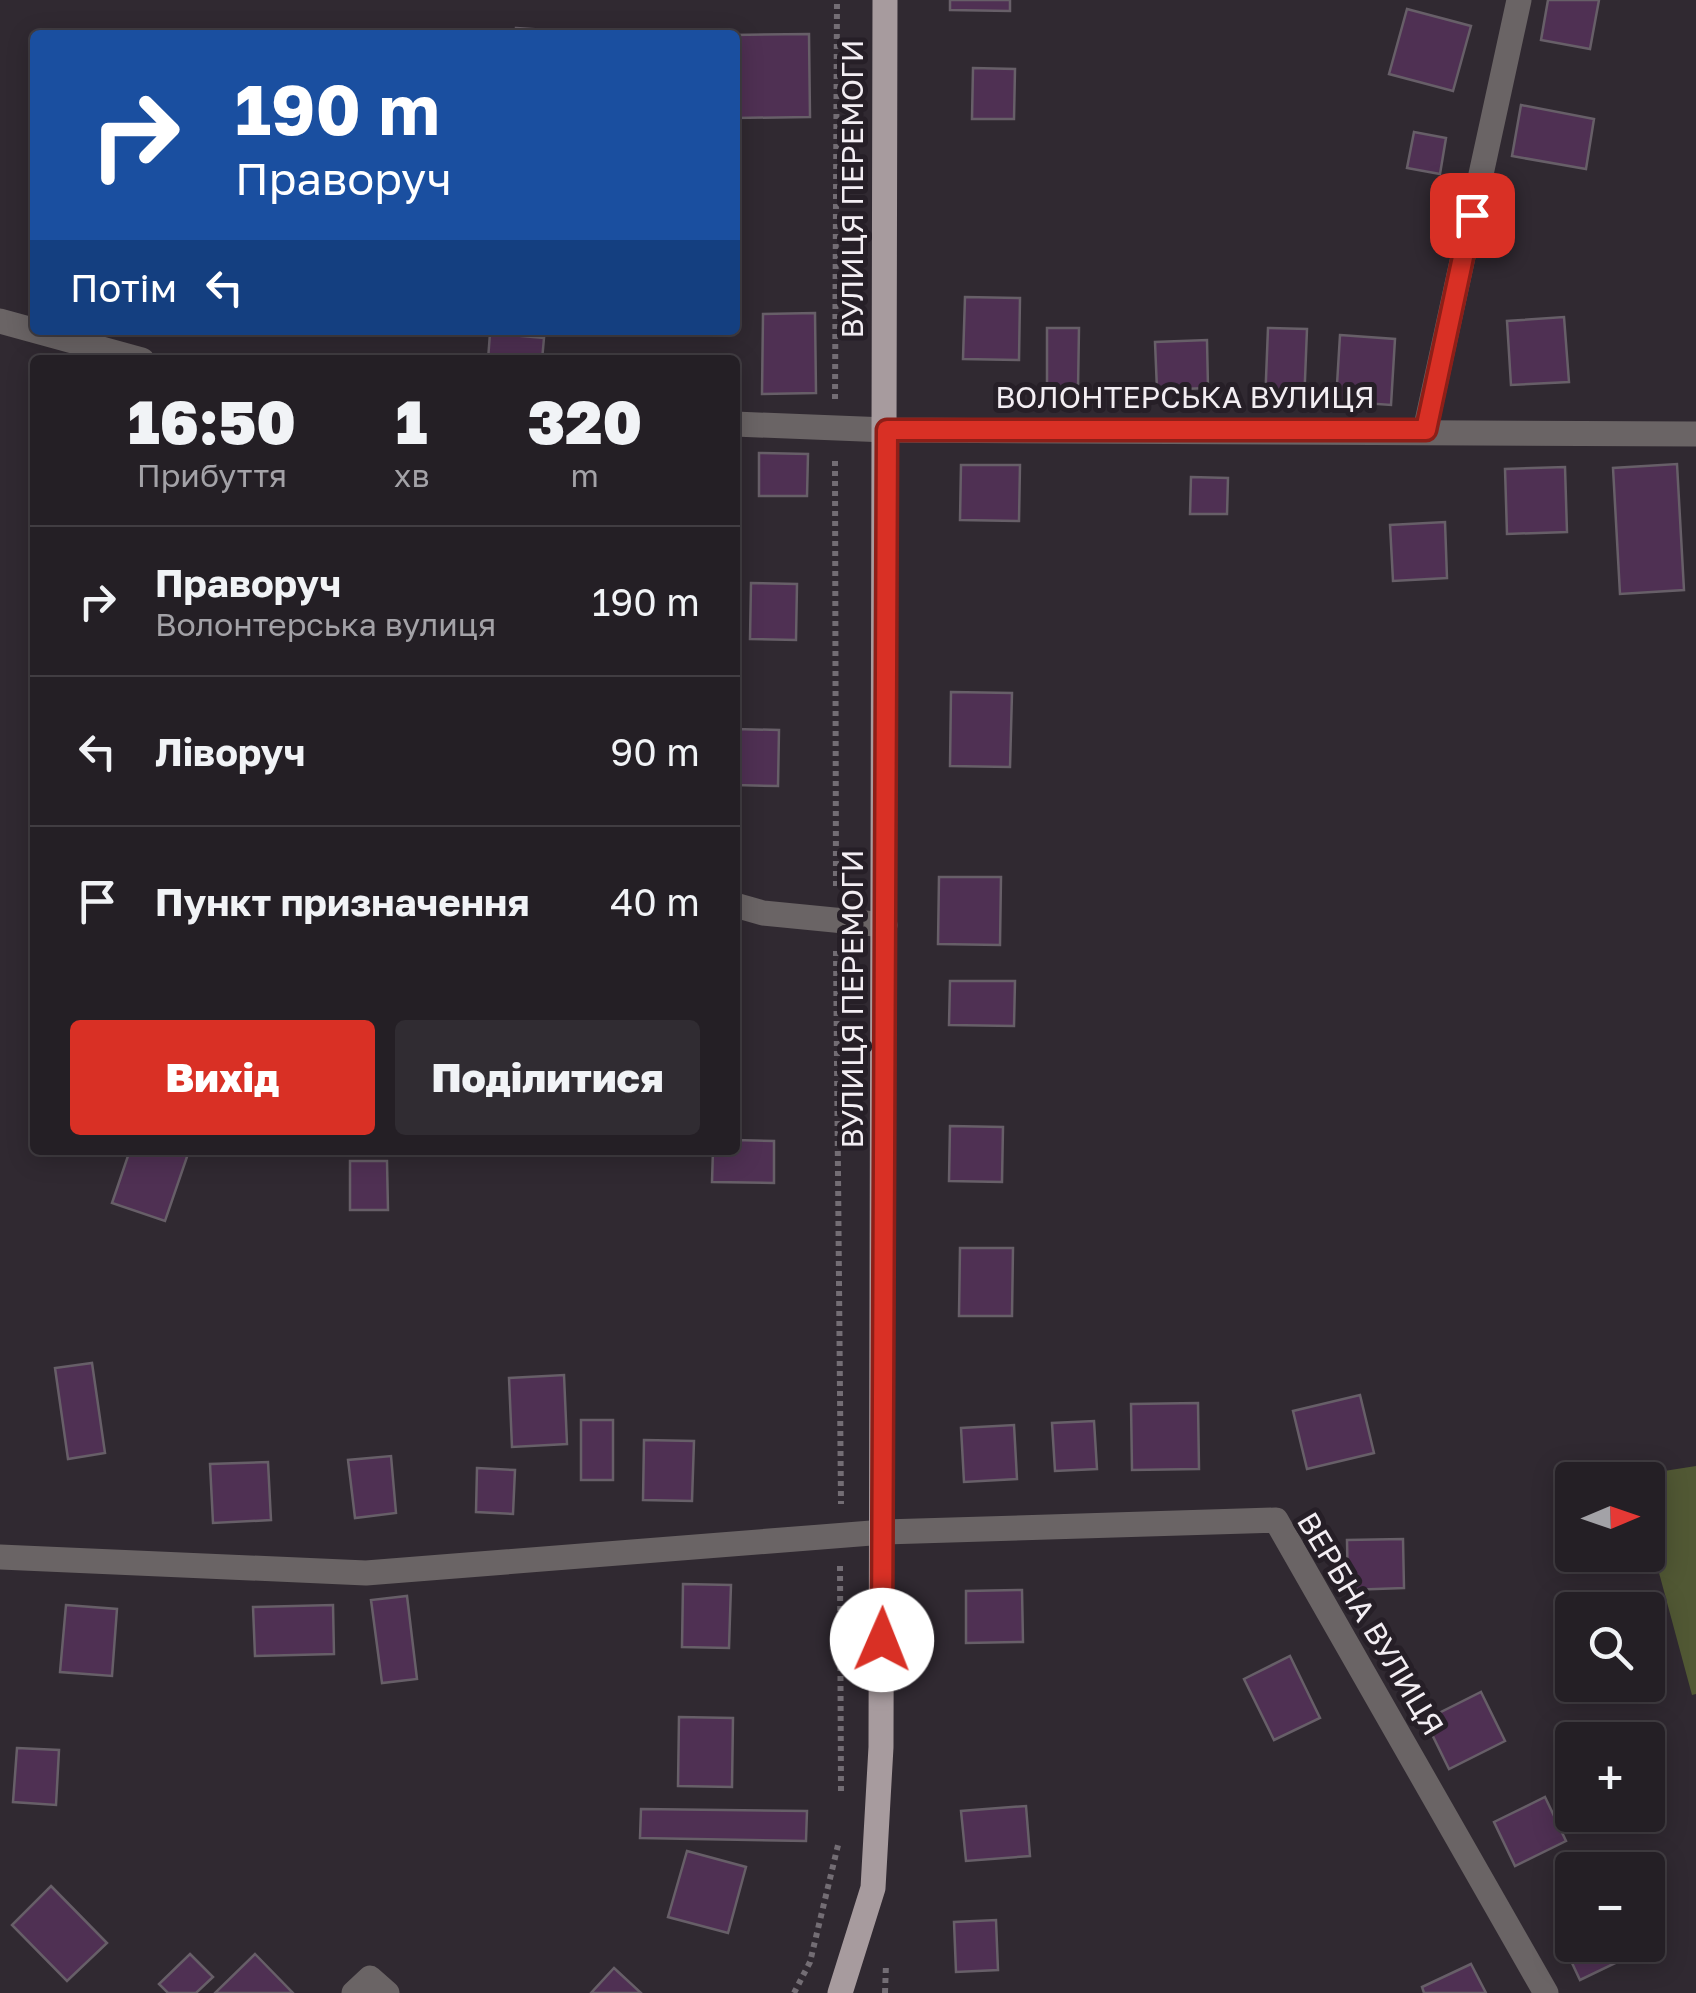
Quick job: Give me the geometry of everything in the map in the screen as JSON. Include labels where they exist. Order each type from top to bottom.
[{"type":"main road","name":"ВУЛИЦЯ ПЕРЕМОГИ","points":[[840,1993],[873,1888],[881,1747],[885,0]]},
{"type":"street","points":[[1426,430],[1519,0]]},
{"type":"street","points":[[0,321],[30,329]]},
{"type":"street","points":[[51,335],[124,355]]},
{"type":"street","name":"ВОЛОНТЕРСЬКА ВУЛИЦЯ","points":[[740,424],[887,430],[1696,434]]},
{"type":"street","points":[[740,906],[764,913],[885,925]]},
{"type":"street","name":"ВЕРБНА ВУЛИЦЯ","points":[[884,1532],[1276,1520],[1546,1993]]},
{"type":"street","points":[[0,1557],[366,1573],[884,1532]]},
{"type":"street","points":[[354,1993],[370,1978],[387,1993]]},
{"type":"path","points":[[837,0],[836,920],[841,1814]]},
{"type":"path","points":[[794,1993],[810,1962],[841,1833]]},
{"type":"green space","points":[[1696,1466],[1696,1694],[1692,1695],[1659,1572],[1665,1572],[1665,1471]]},
{"type":"building","points":[[950,0],[1010,0],[1010,11],[950,10]]},
{"type":"building","points":[[1548,0],[1599,0],[1590,49],[1541,40]]},
{"type":"building","points":[[1407,9],[1471,26],[1453,91],[1389,74]]},
{"type":"building","points":[[809,34],[810,117],[740,118],[740,35]]},
{"type":"building","points":[[973,68],[1015,69],[1014,119],[972,119]]},
{"type":"building","points":[[1521,105],[1594,119],[1586,169],[1512,156]]},
{"type":"building","points":[[1414,132],[1446,138],[1440,174],[1407,168]]},
{"type":"building","points":[[965,297],[1020,298],[1019,360],[963,359]]},
{"type":"building","points":[[815,313],[816,393],[762,394],[763,314]]},
{"type":"building","points":[[1564,317],[1569,382],[1511,385],[1507,321]]},
{"type":"building","points":[[1047,328],[1079,328],[1078,390],[1047,390]]},
{"type":"building","points":[[1268,328],[1307,329],[1304,405],[1265,404]]},
{"type":"building","points":[[490,335],[544,338],[542,355],[488,355]]},
{"type":"building","points":[[1340,335],[1395,339],[1391,405],[1336,401]]},
{"type":"building","points":[[1207,340],[1208,388],[1157,390],[1155,342]]},
{"type":"building","points":[[759,453],[808,454],[807,496],[759,496]]},
{"type":"building","points":[[1677,464],[1684,590],[1620,594],[1613,468]]},
{"type":"building","points":[[961,465],[1020,465],[1019,521],[960,520]]},
{"type":"building","points":[[1565,467],[1567,532],[1507,534],[1505,469]]},
{"type":"building","points":[[1191,477],[1228,478],[1227,514],[1190,514]]},
{"type":"building","points":[[1445,522],[1447,578],[1393,581],[1390,525]]},
{"type":"building","points":[[751,583],[797,584],[796,640],[750,639]]},
{"type":"building","points":[[951,692],[1012,693],[1010,767],[950,766]]},
{"type":"building","points":[[740,729],[779,730],[778,786],[740,785]]},
{"type":"building","points":[[939,877],[1001,877],[1000,945],[938,944]]},
{"type":"building","points":[[950,981],[1015,981],[1014,1026],[949,1025]]},
{"type":"building","points":[[950,1126],[1003,1127],[1002,1182],[949,1181]]},
{"type":"building","points":[[740,1140],[774,1141],[774,1183],[712,1182],[713,1155],[740,1155]]},
{"type":"building","points":[[128,1155],[188,1155],[165,1221],[112,1203]]},
{"type":"building","points":[[350,1161],[387,1161],[388,1210],[350,1210]]},
{"type":"building","points":[[960,1248],[1013,1248],[1012,1316],[959,1316]]},
{"type":"building","points":[[92,1363],[105,1453],[68,1459],[55,1368]]},
{"type":"building","points":[[564,1375],[567,1444],[512,1447],[509,1378]]},
{"type":"building","points":[[1360,1395],[1374,1453],[1307,1469],[1293,1411]]},
{"type":"building","points":[[1198,1403],[1199,1469],[1132,1470],[1131,1404]]},
{"type":"building","points":[[581,1420],[613,1420],[613,1480],[581,1480]]},
{"type":"building","points":[[1094,1421],[1097,1469],[1055,1471],[1052,1423]]},
{"type":"building","points":[[1014,1425],[1017,1479],[964,1482],[961,1428]]},
{"type":"building","points":[[644,1440],[694,1441],[692,1501],[643,1500]]},
{"type":"building","points":[[391,1456],[396,1513],[355,1518],[348,1460]]},
{"type":"building","points":[[268,1462],[271,1520],[213,1523],[210,1464]]},
{"type":"building","points":[[477,1468],[515,1470],[513,1514],[476,1512]]},
{"type":"building","points":[[1403,1539],[1404,1588],[1348,1590],[1347,1540]]},
{"type":"building","points":[[683,1584],[731,1585],[729,1648],[682,1647]]},
{"type":"building","points":[[1022,1590],[1023,1642],[966,1643],[966,1591]]},
{"type":"building","points":[[407,1596],[417,1679],[382,1683],[371,1600]]},
{"type":"building","points":[[66,1605],[117,1609],[112,1676],[60,1672]]},
{"type":"building","points":[[333,1605],[334,1654],[255,1656],[253,1607]]},
{"type":"building","points":[[1290,1656],[1320,1718],[1274,1740],[1244,1679]]},
{"type":"building","points":[[1481,1692],[1505,1741],[1449,1769],[1425,1720]]},
{"type":"building","points":[[679,1717],[733,1718],[732,1787],[678,1786]]},
{"type":"building","points":[[17,1748],[59,1750],[56,1805],[13,1802]]},
{"type":"building","points":[[1545,1797],[1555,1818],[1555,1832],[1562,1832],[1566,1841],[1515,1866],[1494,1822]]},
{"type":"building","points":[[1026,1806],[1030,1856],[966,1861],[961,1811]]},
{"type":"building","points":[[641,1809],[807,1811],[806,1841],[640,1838]]},
{"type":"building","points":[[687,1851],[746,1867],[728,1933],[668,1917]]},
{"type":"building","points":[[51,1886],[107,1943],[67,1981],[12,1925]]},
{"type":"building","points":[[996,1920],[998,1970],[956,1972],[954,1922]]},
{"type":"building","points":[[190,1954],[213,1977],[196,1993],[168,1993],[159,1984]]},
{"type":"building","points":[[255,1954],[293,1993],[215,1993]]},
{"type":"building","points":[[1572,1962],[1618,1962],[1580,1980]]},
{"type":"building","points":[[1471,1964],[1486,1993],[1424,1993],[1422,1987]]},
{"type":"building","points":[[614,1968],[641,1993],[591,1993]]},
{"type":"route","points":[[882,1640],[887,430],[1426,430],[1472,215]]}]
